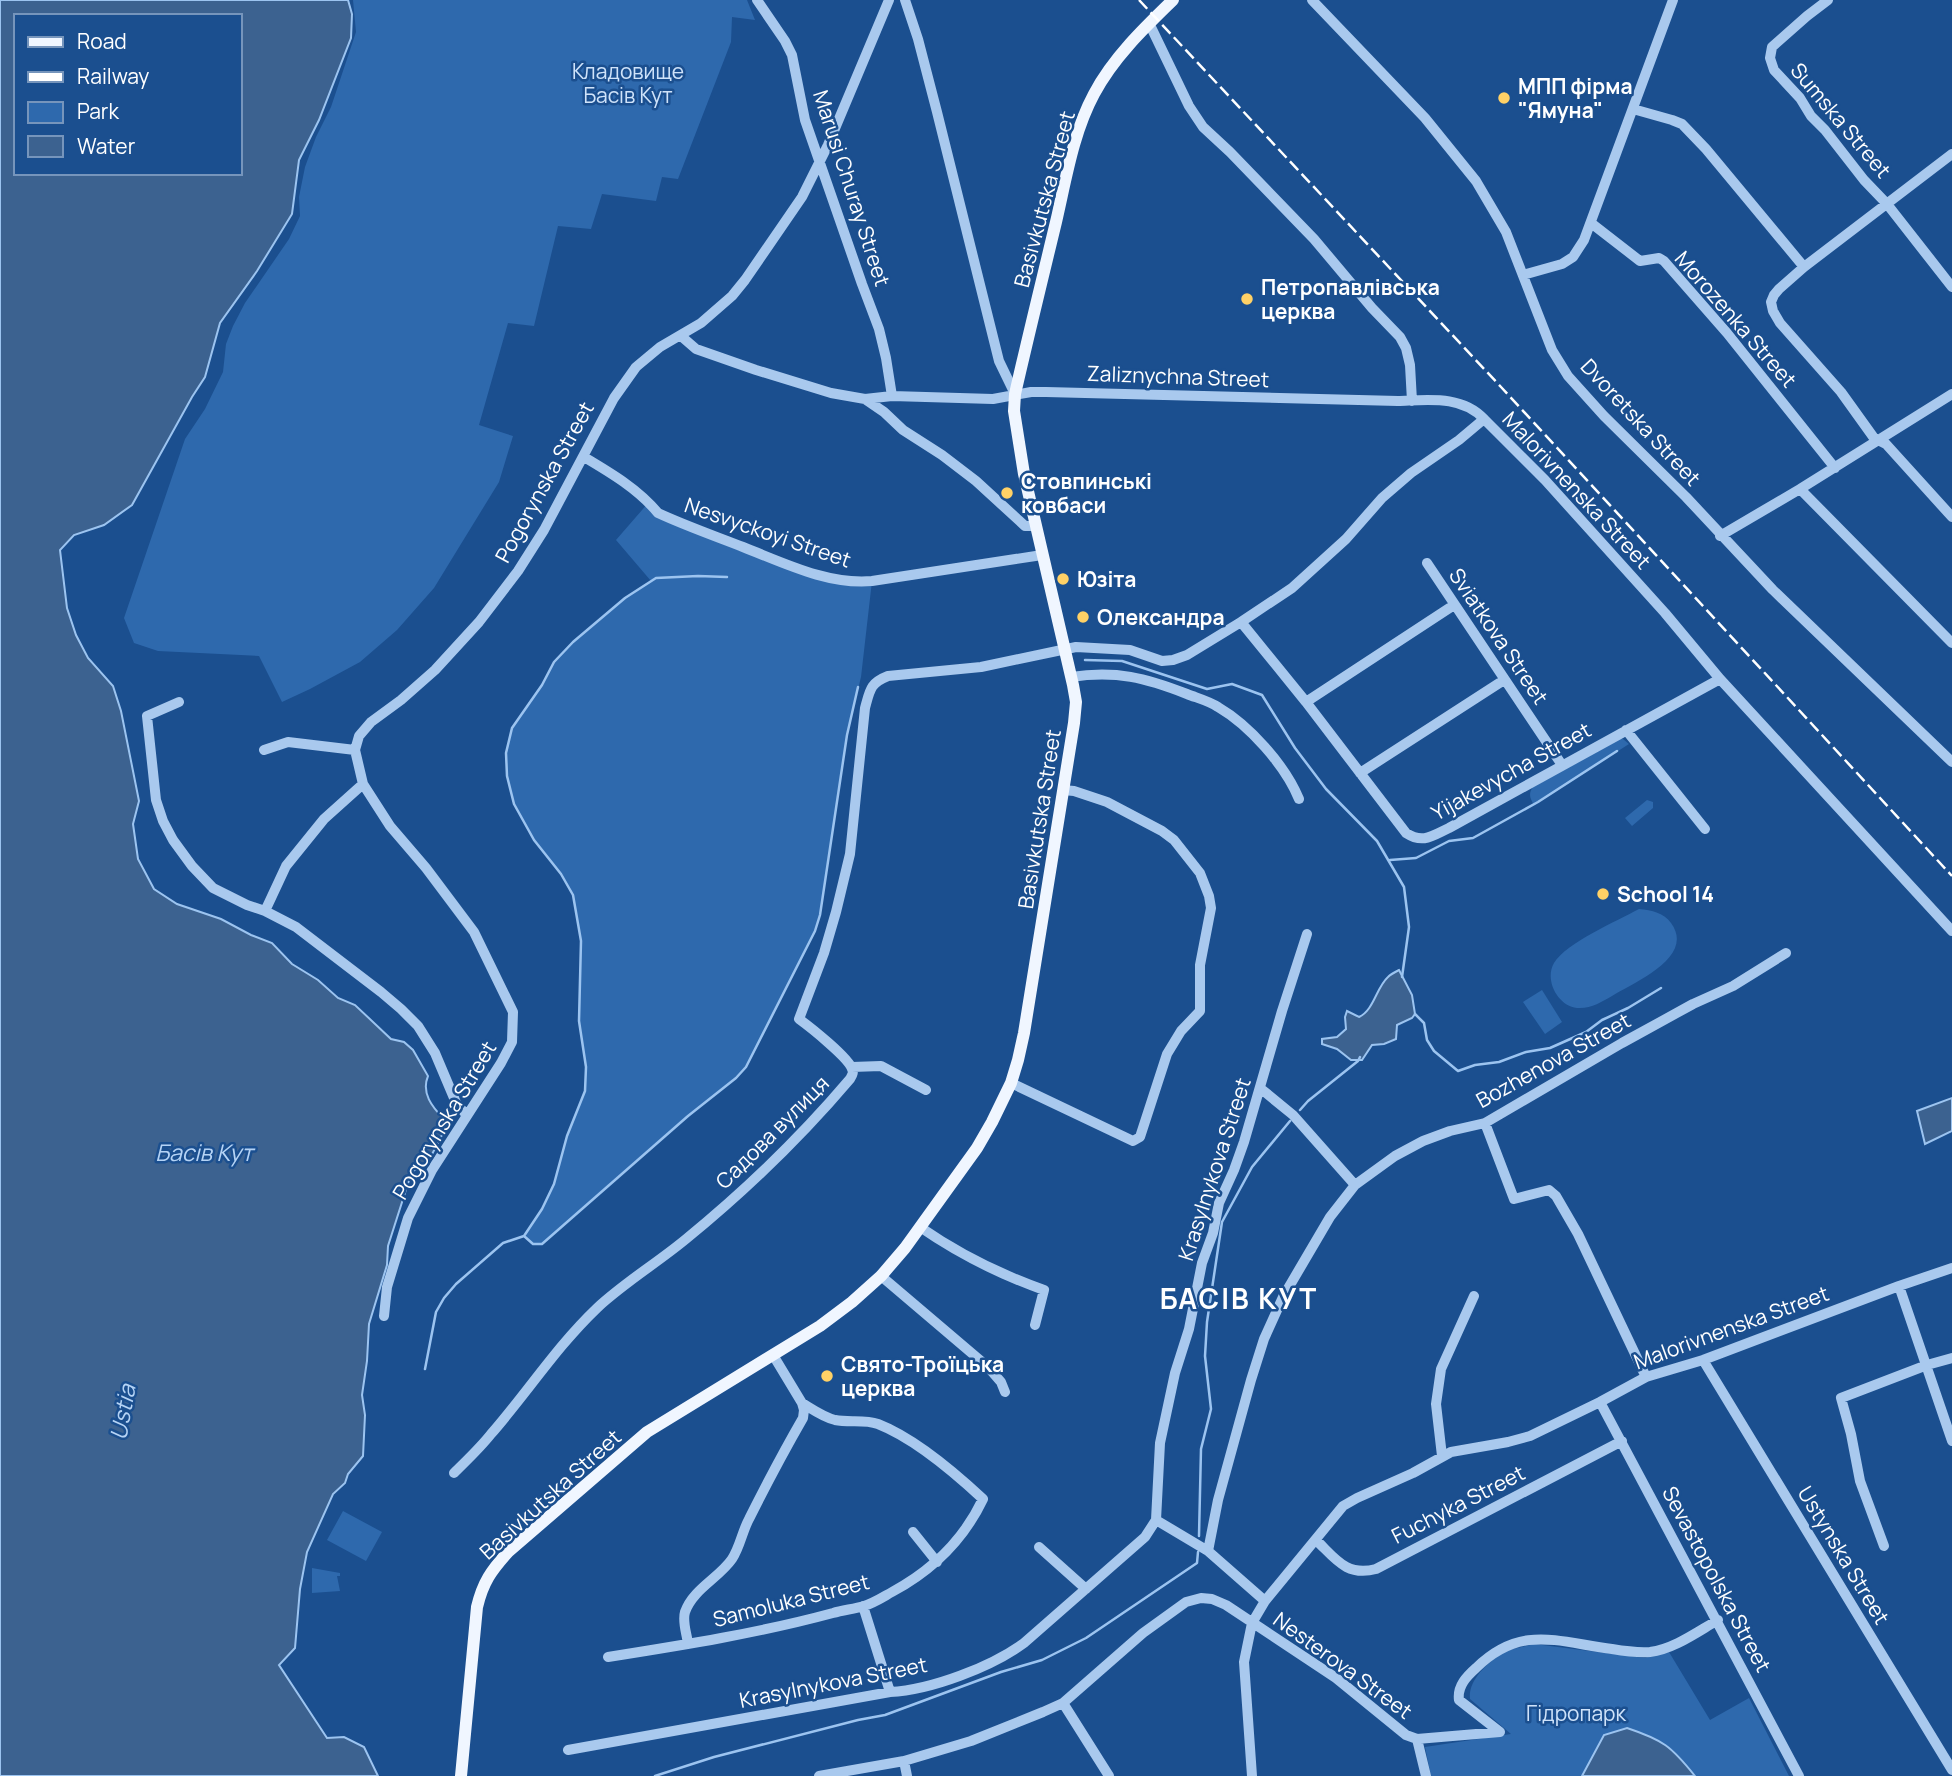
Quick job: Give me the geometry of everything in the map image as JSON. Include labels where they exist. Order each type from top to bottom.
[{"type":"main road","name":"Basivkutska Street","points":[[461,1776],[477,1607],[482,1588],[492,1570],[647,1432],[820,1326],[881,1276],[905,1248],[976,1147],[1011,1083],[1024,1032],[1076,702],[1024,474],[1014,411],[1016,394],[1070,163],[1084,115],[1105,76],[1149,23],[1173,0]]},
{"type":"street","name":"Marusi Churay Street","points":[[757,0],[792,55],[805,120],[879,329],[892,396]]},
{"type":"street","name":"Pogorynska Street","points":[[384,1316],[387,1287],[408,1218],[432,1170],[512,1042],[513,1012],[474,932],[426,868],[390,826],[363,785],[355,750],[359,736],[371,722],[435,670],[480,622],[519,571],[624,382],[660,347],[701,323],[732,296],[745,280],[802,197],[889,0]]},
{"type":"street","name":"Basivkutska Street","points":[[905,0],[937,112],[999,361],[1016,394]]},
{"type":"street","name":"Dvoretska Street","points":[[1312,0],[1425,118],[1476,181],[1506,232],[1552,349],[1568,376],[1773,590],[1952,762]]},
{"type":"street","points":[[1523,275],[1562,264],[1573,257],[1591,223],[1673,0]]},
{"type":"street","name":"Sumska Street","points":[[1828,0],[1772,47],[1770,58],[1774,70],[1800,98],[1811,116],[1864,180],[1887,204],[1952,287]]},
{"type":"street","points":[[1149,23],[1189,106],[1203,127],[1314,239],[1400,337],[1410,365],[1412,401]]},
{"type":"street","points":[[1633,109],[1682,124],[1804,267]]},
{"type":"street","points":[[1887,204],[1952,154]]},
{"type":"street","name":"Sumska Street","points":[[1880,440],[1874,438],[1841,392],[1780,323],[1771,302],[1774,295],[1804,267],[1887,204]]},
{"type":"street","name":"Morozenka Street","points":[[1591,223],[1640,261],[1658,258],[1664,261],[1727,333],[1835,468]]},
{"type":"street","name":"Zaliznychna Street","points":[[681,336],[696,349],[756,370],[831,393],[865,399],[892,396],[993,399],[1046,392],[1454,401],[1476,410],[1484,419]]},
{"type":"street","points":[[1720,536],[1952,394]]},
{"type":"street","name":"Zaliznychna Street","points":[[865,399],[903,430],[976,481],[1025,526],[1035,526]]},
{"type":"street","name":"Malorivnenska Street","points":[[1065,648],[1130,650],[1162,661],[1173,660],[1202,646],[1292,588],[1346,539],[1382,498],[1410,473],[1459,440],[1484,419],[1554,490],[1665,613],[1720,679],[1952,931]]},
{"type":"street","points":[[1880,440],[1952,517]]},
{"type":"street","name":"Nesvyckoyi Street","points":[[584,457],[619,478],[649,502],[658,513],[829,578],[872,582],[1042,555]]},
{"type":"street","points":[[1800,489],[1952,643]]},
{"type":"street","name":"Sviatkova Street","points":[[1427,562],[1562,765]]},
{"type":"street","points":[[1306,702],[1454,605]]},
{"type":"street","name":"Yijakevycha Street","points":[[1241,622],[1405,832],[1415,839],[1426,838],[1449,828],[1720,679]]},
{"type":"street","name":"Садова вулиця","points":[[454,1473],[492,1434],[563,1343],[588,1317],[609,1297],[687,1238],[789,1147],[850,1079],[852,1067],[828,1042],[799,1019],[824,953],[850,854],[865,708],[870,688],[877,680],[888,676],[981,667],[1065,648]]},
{"type":"street","points":[[1071,677],[1124,674],[1217,706],[1259,741],[1285,775],[1299,799]]},
{"type":"street","points":[[1360,773],[1504,680]]},
{"type":"street","points":[[179,702],[147,716],[156,800],[163,821],[181,853],[213,888],[296,927],[372,985],[418,1026],[435,1053],[457,1105],[467,1115]]},
{"type":"street","points":[[1626,730],[1705,830]]},
{"type":"street","points":[[264,750],[288,742],[355,750]]},
{"type":"street","points":[[265,911],[286,866],[324,819],[363,785]]},
{"type":"street","points":[[1011,1083],[1133,1141],[1140,1137],[1167,1054],[1181,1031],[1200,1011],[1200,965],[1211,908],[1200,873],[1174,840],[1162,831],[1107,802],[1063,790]]},
{"type":"street","name":"Krasylnykova Street","points":[[568,1750],[907,1691],[936,1683],[1005,1657],[1145,1537],[1156,1520],[1160,1443],[1175,1373],[1189,1329],[1202,1263],[1213,1233],[1219,1203],[1244,1142],[1307,934]]},
{"type":"street","name":"Bozhenova Street","points":[[1208,1551],[1218,1500],[1264,1339],[1283,1297],[1330,1217],[1355,1185],[1395,1156],[1423,1141],[1485,1123],[1622,1042],[1733,986],[1786,953]]},
{"type":"street","points":[[852,1067],[881,1066],[926,1090]]},
{"type":"street","points":[[1260,1088],[1293,1115],[1355,1185]]},
{"type":"street","points":[[1485,1123],[1514,1199],[1549,1190],[1556,1196],[1578,1234],[1646,1377]]},
{"type":"street","points":[[920,1227],[985,1267],[1044,1290],[1035,1325]]},
{"type":"street","name":"Malorivnenska Street","points":[[1252,1776],[1244,1662],[1252,1623],[1265,1601],[1343,1506],[1451,1452],[1530,1436],[1646,1377],[1703,1360],[1952,1268]]},
{"type":"street","points":[[881,1276],[988,1367],[1001,1382],[1005,1392]]},
{"type":"street","points":[[1899,1286],[1952,1441]]},
{"type":"street","points":[[1442,1456],[1436,1404],[1441,1368],[1474,1296]]},
{"type":"street","points":[[688,1644],[684,1614],[700,1591],[724,1569],[736,1552],[749,1518],[803,1418],[802,1403],[773,1355]]},
{"type":"street","points":[[1884,1546],[1860,1481],[1841,1398],[1952,1358]]},
{"type":"street","name":"Ustynska Street","points":[[1703,1360],[1952,1770]]},
{"type":"street","name":"Sevastopolska Street","points":[[1600,1402],[1799,1776]]},
{"type":"street","name":"Samoluka Street","points":[[608,1657],[789,1625],[863,1606],[904,1586],[937,1562],[957,1541],[983,1499],[939,1462],[894,1432],[876,1423],[835,1420],[802,1403]]},
{"type":"street","name":"Fuchyka Street","points":[[1316,1540],[1342,1564],[1353,1570],[1363,1572],[1376,1569],[1622,1441]]},
{"type":"street","points":[[1156,1520],[1208,1551],[1265,1601]]},
{"type":"street","points":[[913,1532],[937,1562]]},
{"type":"street","points":[[1039,1547],[1086,1589]]},
{"type":"street","points":[[819,1776],[904,1761],[971,1741],[1063,1703],[1143,1633],[1186,1602],[1201,1598],[1212,1599],[1252,1623]]},
{"type":"street","points":[[863,1606],[890,1692]]},
{"type":"street","points":[[1417,1740],[1500,1732],[1459,1700],[1458,1694],[1466,1677],[1496,1650],[1519,1641],[1542,1638],[1646,1653],[1671,1646],[1718,1620]]},
{"type":"street","name":"Nesterova Street","points":[[1252,1623],[1336,1678],[1406,1735],[1417,1740],[1426,1776]]},
{"type":"street","points":[[1063,1703],[1109,1776]]},
{"type":"street","points":[[904,1761],[907,1776]]},
{"type":"green space","name":"Кладовище Басів Кут","points":[[353,0],[747,0],[755,20],[732,17],[731,42],[678,179],[662,177],[656,201],[602,194],[591,229],[558,226],[534,326],[508,323],[479,425],[513,436],[499,482],[434,588],[397,630],[360,662],[282,702],[259,656],[158,651],[134,643],[124,618],[185,439],[205,409],[223,372],[226,344],[233,326],[245,303],[289,239],[300,216],[299,197],[305,167],[331,107],[356,32]]},
{"type":"green space","points":[[649,502],[658,514],[829,578],[872,581],[861,677],[847,735],[820,915],[815,931],[753,1055],[740,1073],[542,1244],[533,1244],[524,1236],[554,1184],[567,1136],[585,1091],[586,1067],[579,1021],[581,941],[573,895],[561,874],[534,840],[514,804],[507,776],[506,753],[512,728],[542,685],[554,662],[573,642],[625,598],[651,581],[616,540]]},
{"type":"green space","points":[[1620,739],[1629,744],[1534,805],[1530,796],[1533,787]]},
{"type":"green space","points":[[1647,800],[1653,802],[1653,808],[1632,826],[1625,818]]},
{"type":"green space","points":[[1639,909],[1657,913],[1671,923],[1677,935],[1675,947],[1669,957],[1647,976],[1596,1005],[1577,1008],[1564,1003],[1555,991],[1551,977],[1551,970],[1560,955],[1580,940]]},
{"type":"green space","points":[[1542,990],[1562,1022],[1545,1034],[1523,1002]]},
{"type":"green space","points":[[343,1511],[382,1532],[366,1561],[327,1540]]},
{"type":"green space","points":[[312,1568],[340,1573],[340,1576],[337,1576],[340,1591],[312,1593]]},
{"type":"green space","name":"Гідропарк","points":[[1534,1644],[1645,1658],[1669,1652],[1710,1720],[1749,1698],[1789,1776],[1431,1776],[1425,1747],[1511,1734],[1470,1699],[1470,1692],[1475,1679],[1495,1658],[1509,1650]]},
{"type":"water","name":"Басів Кут","points":[[0,0],[348,0],[352,14],[351,38],[319,120],[299,160],[292,214],[257,271],[220,323],[205,377],[132,505],[104,525],[74,535],[60,550],[67,608],[76,635],[88,658],[113,686],[121,711],[139,801],[133,824],[138,859],[154,889],[177,904],[221,919],[272,943],[292,964],[318,980],[338,998],[355,1005],[391,1039],[404,1042],[413,1050],[428,1076],[427,1094],[444,1119],[444,1131],[426,1166],[412,1171],[388,1246],[387,1265],[369,1324],[362,1395],[365,1415],[363,1456],[348,1474],[345,1483],[333,1494],[307,1552],[300,1589],[295,1648],[279,1665],[327,1738],[344,1737],[364,1747],[378,1776],[0,1776]]},
{"type":"water","points":[[1399,970],[1412,995],[1415,1014],[1397,1025],[1396,1039],[1372,1045],[1362,1060],[1351,1060],[1337,1049],[1322,1044],[1322,1039],[1337,1037],[1346,1029],[1347,1011],[1359,1017],[1364,1014],[1384,982]]},
{"type":"water","points":[[1952,1098],[1952,1131],[1925,1144],[1917,1111]]},
{"type":"water","points":[[1627,1728],[1666,1745],[1695,1776],[1582,1776],[1604,1735]]},
{"type":"waterway","points":[[425,1369],[436,1312],[444,1298],[503,1243],[524,1236],[542,1209],[554,1184],[567,1136],[585,1091],[586,1067],[579,1021],[581,941],[573,895],[561,874],[534,840],[514,804],[507,776],[506,753],[512,728],[542,685],[554,662],[573,642],[625,598],[656,578],[727,577]]},
{"type":"waterway","points":[[1085,660],[1122,661],[1207,689],[1232,684],[1262,695],[1295,748],[1326,789],[1377,841],[1404,887],[1409,927],[1402,977]]},
{"type":"waterway","points":[[524,1236],[533,1244],[542,1244],[746,1067],[815,931],[820,915],[847,735],[858,687]]},
{"type":"waterway","points":[[1390,860],[1416,858],[1449,841],[1473,838],[1538,802],[1617,751]]},
{"type":"waterway","points":[[1415,1014],[1424,1023],[1427,1040],[1434,1051],[1458,1071],[1550,1048],[1586,1032],[1602,1020],[1661,988]]},
{"type":"waterway","points":[[1300,1110],[1360,1057]]},
{"type":"waterway","points":[[1199,1536],[1201,1449],[1211,1409],[1205,1356],[1207,1322],[1222,1222],[1252,1167],[1290,1121]]},
{"type":"waterway","points":[[655,1776],[714,1757],[885,1715],[1001,1672],[1042,1660],[1086,1638],[1197,1563],[1198,1552]]},
{"type":"railway","points":[[1139,0],[1952,876]]},
{"type":"place","name":"МПП фірма \"Ямуна\"","points":[[1504,98]]},
{"type":"place","name":"Петропавлівська церква","points":[[1247,299]]},
{"type":"place","name":"Стовпинські ковбаси","points":[[1007,493]]},
{"type":"place","name":"Юзіта","points":[[1063,579]]},
{"type":"place","name":"Олександра","points":[[1083,617]]},
{"type":"place","name":"School 14","points":[[1603,894]]},
{"type":"place","name":"Свято-Троїцька церква","points":[[827,1376]]},
{"type":"district","name":"БАСІВ КУТ","points":[[1239,1298]]},
{"type":"water label","name":"Ustia","points":[[122,1412]]}]
